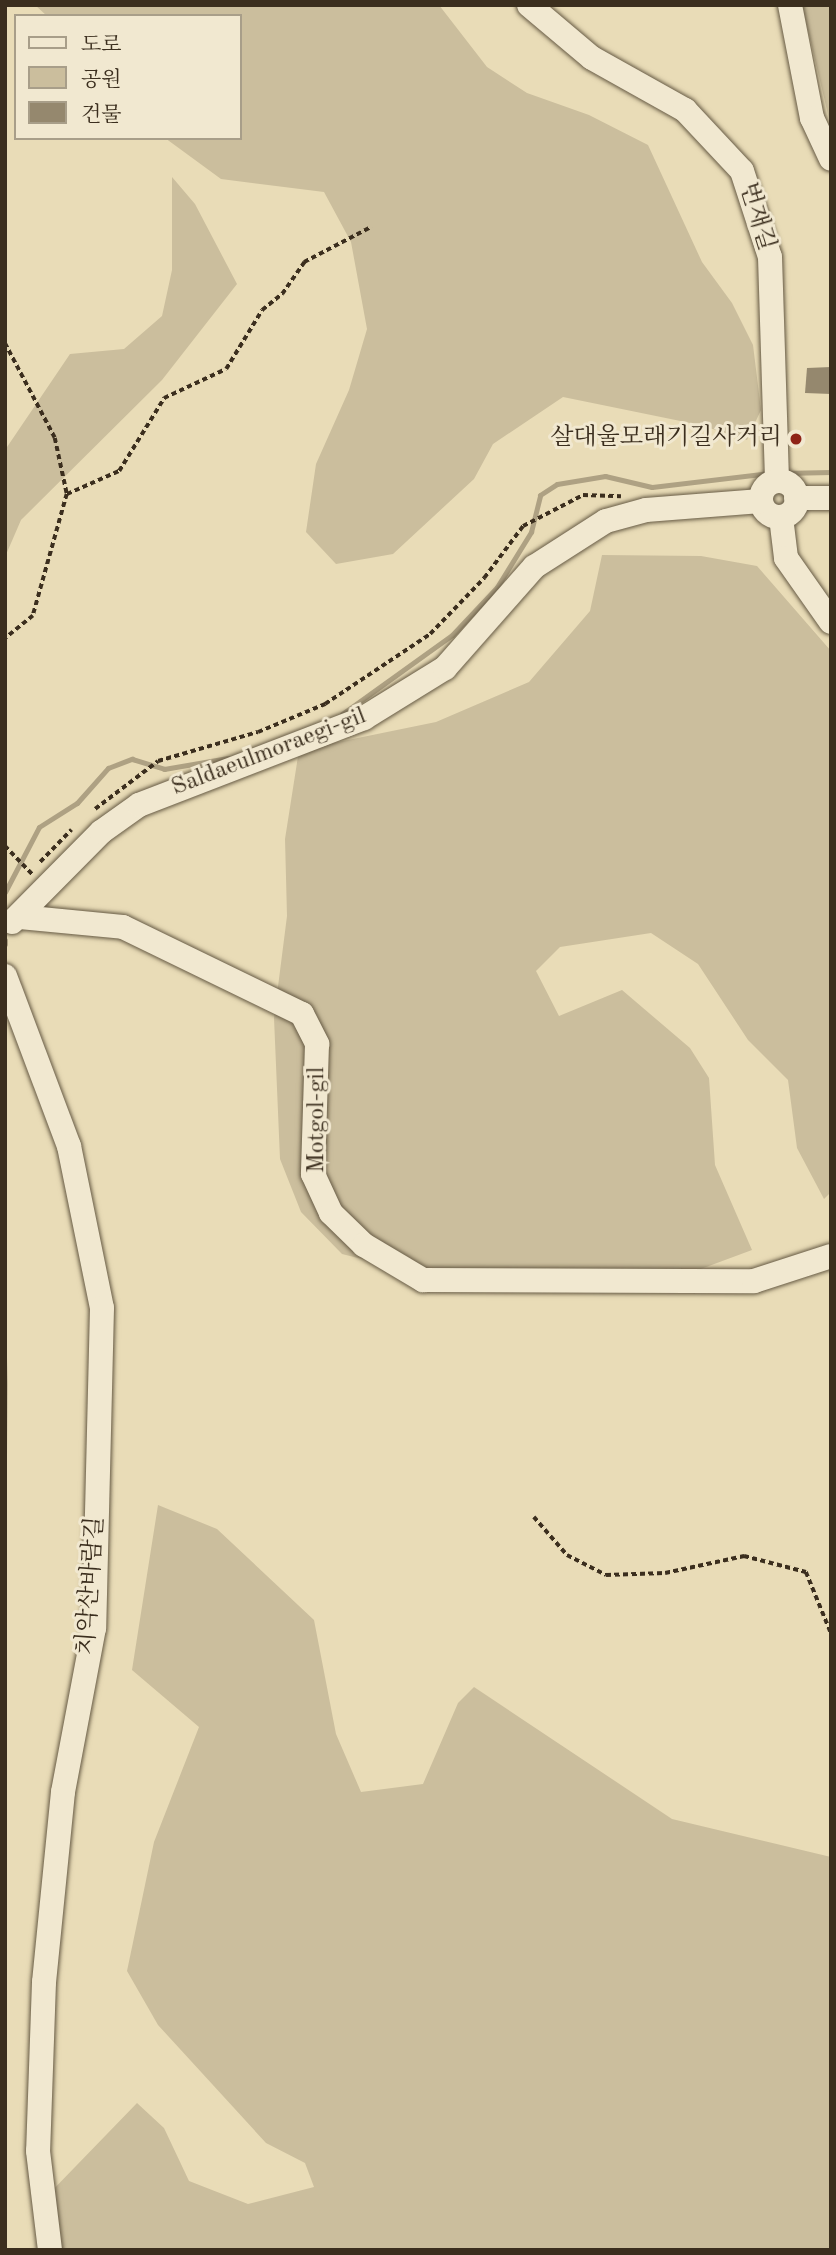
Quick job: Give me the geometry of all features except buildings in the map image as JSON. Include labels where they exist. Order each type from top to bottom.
[{"type":"street","name":"번재길","points":[[529,5],[592,58],[685,110],[742,171],[770,257],[776,470]]},
{"type":"street","points":[[790,5],[811,118],[831,159]]},
{"type":"street","points":[[831,498],[789,507],[770,515],[761,501],[776,470],[789,485],[789,507],[786,558],[831,622]]},
{"type":"street","name":"Saldaeulmoraegi-gil","points":[[11,922],[102,832],[139,805],[364,718],[445,668],[534,567],[606,521],[646,510],[761,501]]},
{"type":"street","name":"Motgol-gil","points":[[11,922],[123,927],[302,1014],[317,1044],[313,1174],[331,1213],[364,1245],[423,1280],[754,1281],[831,1256]]},
{"type":"street","name":"치악산바람길","points":[[5,976],[69,1146],[102,1308],[94,1628],[63,1792],[44,1982],[38,2151],[50,2250]]},
{"type":"path","points":[[67,494],[119,471],[164,398],[226,369],[262,310],[282,294],[304,262],[371,227]]},
{"type":"path","points":[[5,343],[55,438],[67,494],[33,617],[5,639]]},
{"type":"path","name":"Saldaeulmoraegi-gil","points":[[135,774],[158,761],[258,732],[325,704],[430,634],[528,523],[542,514],[583,495],[614,492],[646,510]]},
{"type":"path","points":[[5,846],[35,877]]},
{"type":"path","points":[[534,1517],[567,1555],[606,1575],[665,1573],[744,1556],[806,1572],[831,1633]]},
{"type":"green space","points":[[35,5],[439,5],[487,67],[527,93],[589,115],[648,145],[702,262],[732,303],[753,345],[761,410],[747,440],[700,425],[563,397],[493,444],[474,479],[393,554],[336,564],[306,532],[316,464],[349,390],[367,329],[351,242],[324,192],[221,179],[168,140],[242,140],[242,14],[45,14]]},
{"type":"green space","points":[[802,5],[831,5],[831,127]]},
{"type":"green space","points":[[172,177],[195,204],[237,284],[162,380],[21,520],[5,557],[5,450],[70,354],[124,349],[162,316],[172,270]]},
{"type":"green space","points":[[602,555],[701,556],[757,566],[831,651],[831,1192],[824,1199],[797,1148],[788,1080],[748,1040],[698,964],[651,933],[560,947],[536,971],[559,1016],[622,990],[690,1048],[709,1078],[715,1165],[752,1250],[690,1273],[406,1270],[342,1254],[301,1212],[280,1159],[274,1018],[287,916],[285,839],[299,750],[436,722],[529,682],[590,611]]},
{"type":"green space","points":[[5,1306],[8,1384],[5,1601]]},
{"type":"green space","points":[[158,1505],[217,1529],[314,1620],[336,1734],[361,1792],[423,1784],[458,1703],[474,1687],[672,1819],[831,1857],[831,2250],[42,2250],[45,2198],[137,2103],[164,2128],[189,2181],[248,2204],[314,2187],[305,2163],[266,2143],[158,2025],[127,1971],[154,1842],[199,1727],[132,1670]]},
{"type":"waterway","points":[[782,473],[831,472]]},
{"type":"waterway","points":[[342,714],[452,635],[497,587],[531,532],[540,495],[557,484],[605,476],[652,487],[769,473]]},
{"type":"waterway","points":[[5,892],[39,827],[77,803],[108,768],[132,759],[164,769],[228,758]]},
{"type":"place","name":"살대울모래기길사거리","points":[[796,439]]}]
